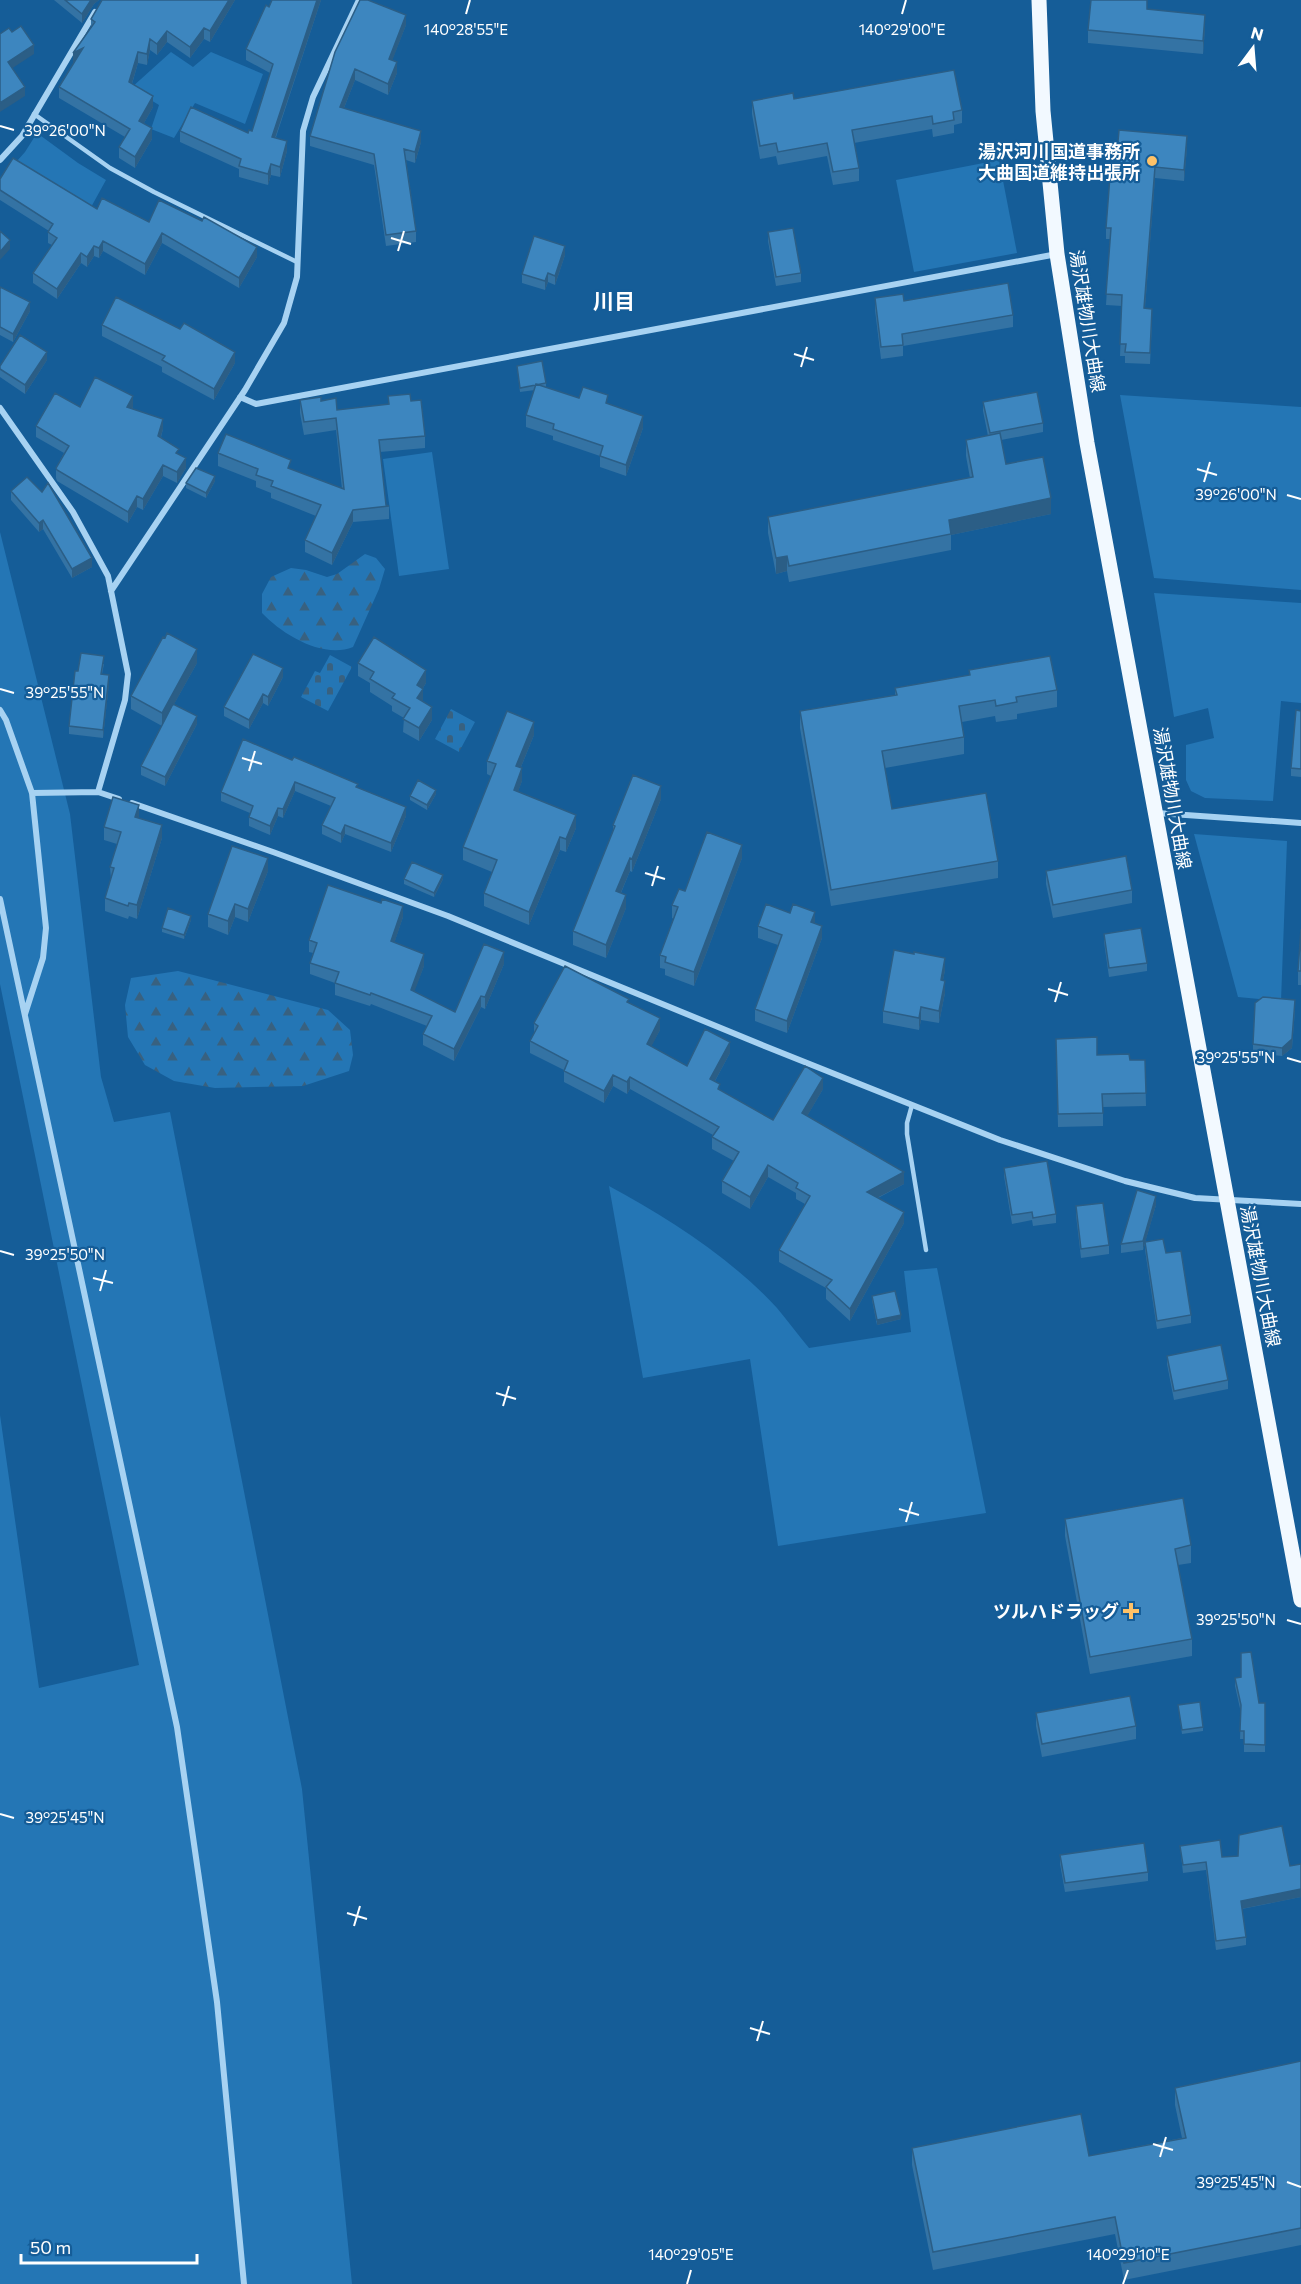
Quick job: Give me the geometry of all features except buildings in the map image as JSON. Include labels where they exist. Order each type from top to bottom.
[{"type":"main road","name":"湯沢雄物川大曲線","points":[[1039,0],[1043,111],[1057,254],[1087,443],[1301,1600]]},
{"type":"street","points":[[111,591],[240,397],[284,323],[297,277],[303,130],[313,97],[359,0]]},
{"type":"street","points":[[0,160],[22,136],[98,7]]},
{"type":"street","points":[[240,397],[256,404],[1057,254]]},
{"type":"street","points":[[0,408],[73,512],[108,576],[128,674],[125,700],[98,792]]},
{"type":"street","points":[[0,710],[6,720],[32,793],[46,928],[43,958],[25,1014]]},
{"type":"street","points":[[32,793],[98,792],[273,852],[448,916],[1000,1140],[1125,1181],[1195,1198],[1301,1204]]},
{"type":"street","points":[[1156,813],[1301,824]]},
{"type":"street","points":[[0,899],[177,1727],[217,2002],[244,2284]]},
{"type":"lane","points":[[34,114],[110,168],[297,262]]},
{"type":"lane","points":[[912,1105],[907,1123],[907,1134],[926,1251]]},
{"type":"green space","points":[[171,52],[193,67],[211,52],[263,74],[245,124],[195,103],[174,138],[151,129],[159,105],[131,88]]},
{"type":"green space","points":[[37,133],[106,180],[90,209],[17,161]]},
{"type":"green space","points":[[999,160],[1017,253],[914,272],[896,180]]},
{"type":"green space","points":[[1120,395],[1301,407],[1301,590],[1154,578]]},
{"type":"green space","points":[[432,452],[449,569],[399,576],[383,459]]},
{"type":"green space","points":[[0,532],[70,814],[101,1077],[114,1122],[170,1112],[302,1789],[352,2284],[0,2284],[0,1415],[39,1688],[139,1665],[0,984]]},
{"type":"green space","points":[[365,554],[376,558],[385,569],[379,589],[353,647],[329,650],[304,643],[292,637],[262,613],[262,594],[271,577],[291,568],[327,577],[337,574]]},
{"type":"green space","points":[[1154,593],[1301,603],[1301,703],[1281,701],[1273,801],[1205,798],[1191,791],[1186,780],[1186,745],[1214,738],[1208,708],[1174,717]]},
{"type":"green space","points":[[330,655],[352,667],[328,711],[301,697],[315,671],[320,673]]},
{"type":"green space","points":[[451,709],[475,722],[459,752],[435,739]]},
{"type":"green space","points":[[1194,834],[1287,841],[1281,1001],[1238,997]]},
{"type":"green space","points":[[178,971],[328,1010],[350,1030],[353,1055],[349,1071],[303,1086],[215,1088],[174,1081],[145,1065],[128,1037],[125,1005],[131,978]]},
{"type":"green space","points":[[609,1186],[676,1225],[740,1273],[777,1308],[809,1348],[911,1332],[904,1271],[937,1268],[986,1513],[778,1546],[750,1359],[643,1378]]},
{"type":"place","name":"湯沢河川国道事務所 大曲国道維持出張所","points":[[1152,161]]},
{"type":"place","name":"ツルハドラッグ","points":[[1131,1611]]},
{"type":"district","name":"川目","points":[[614,300]]}]
